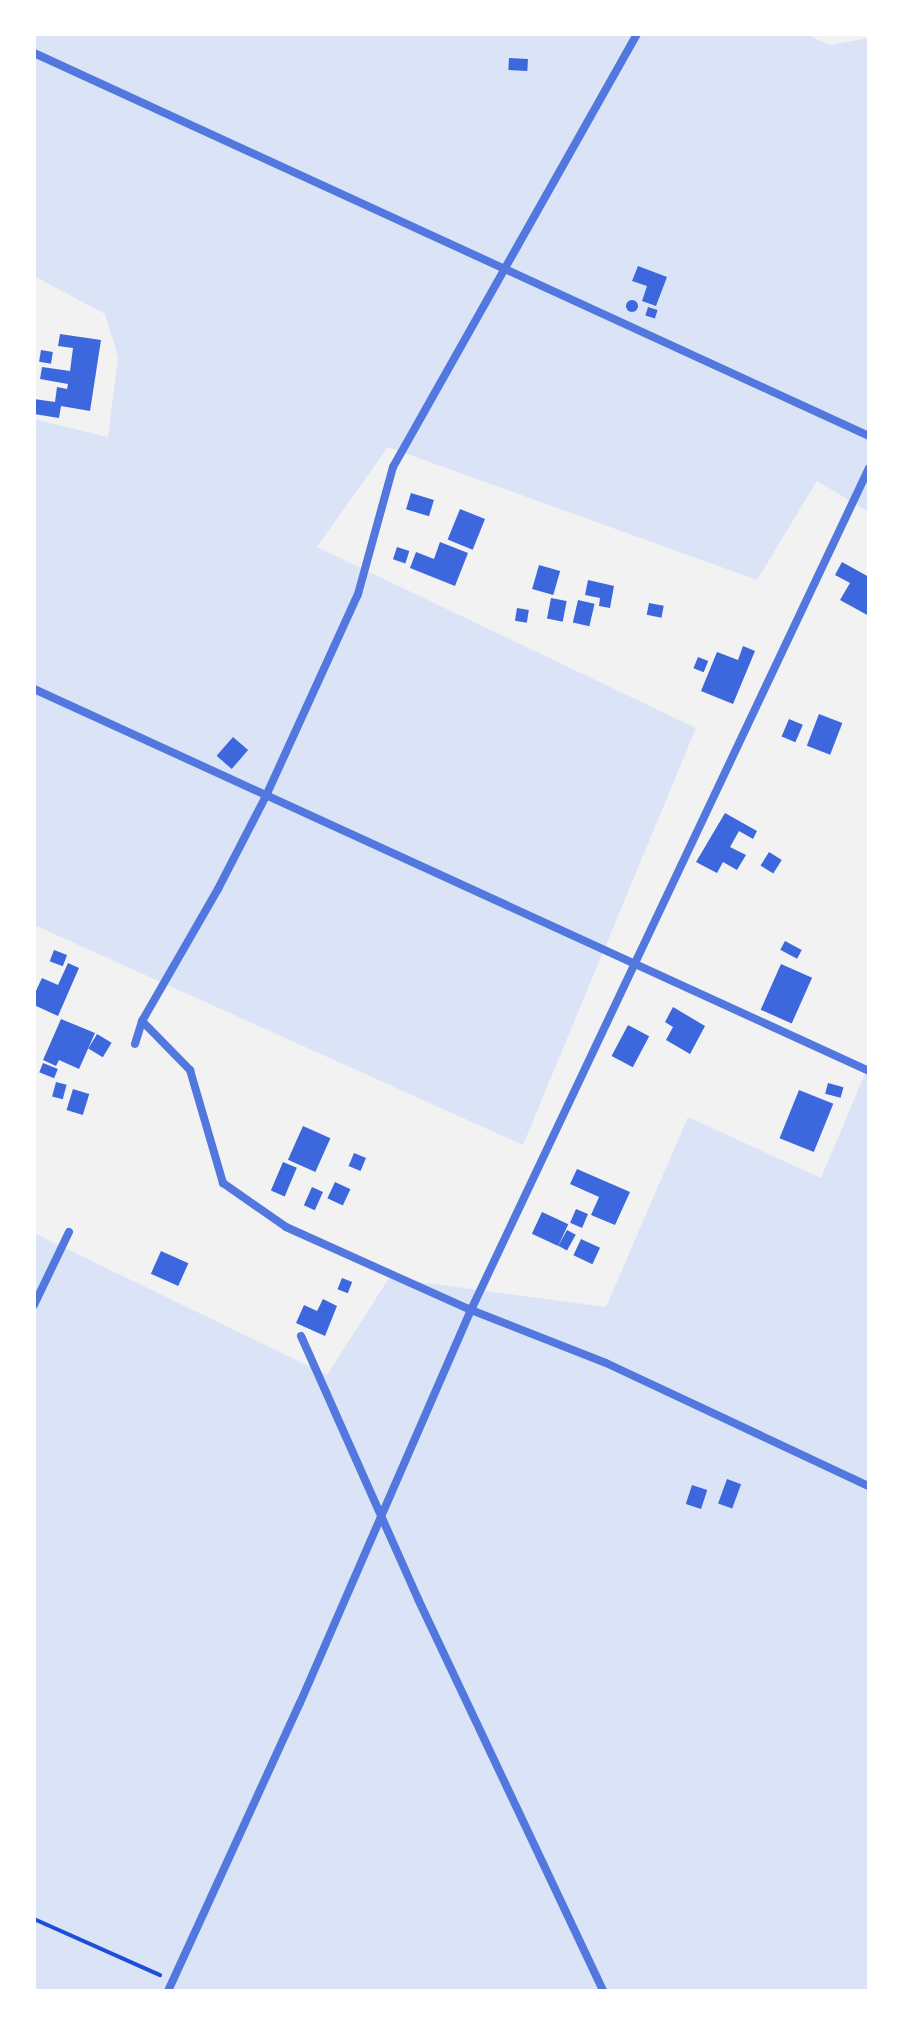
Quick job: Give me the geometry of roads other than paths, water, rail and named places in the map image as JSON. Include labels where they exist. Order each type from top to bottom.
[{"type":"street","points":[[135,1044],[142,1021],[218,889],[267,794],[358,594],[393,467],[637,34]]},
{"type":"street","points":[[34,53],[869,436]]},
{"type":"street","points":[[168,1991],[471,1310],[869,468]]},
{"type":"street","points":[[34,689],[869,1071]]},
{"type":"street","points":[[142,1021],[190,1070],[223,1183],[286,1227],[471,1310],[606,1363],[869,1486]]},
{"type":"street","points":[[34,1305],[69,1232]]},
{"type":"street","points":[[301,1336],[381,1516],[603,1991]]}]
